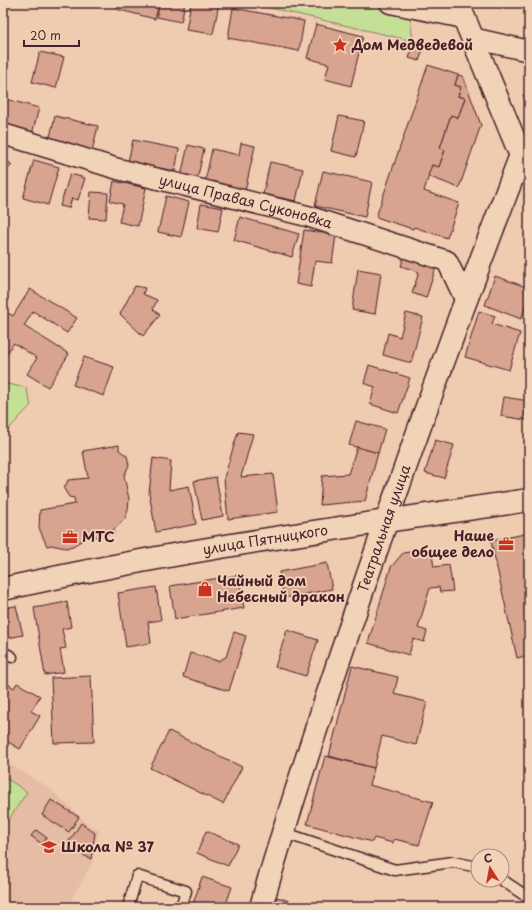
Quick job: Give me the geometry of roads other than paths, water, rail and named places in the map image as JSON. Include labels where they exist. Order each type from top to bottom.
[{"type":"street","points":[[390,3],[461,11],[529,175]]},
{"type":"street","points":[[472,38],[529,51]]},
{"type":"street","name":"улица Правая Суконовка","points":[[3,134],[118,169],[308,216],[447,261],[465,299]]},
{"type":"street","name":"Театральная улица","points":[[261,907],[282,832],[386,521],[465,299],[521,155]]},
{"type":"street","name":"улица Пятницкого","points":[[3,589],[99,568],[386,521],[529,500]]},
{"type":"lane","points":[[3,652],[12,658]]},
{"type":"lane","points":[[282,832],[395,870],[454,862],[470,865]]},
{"type":"lane","points":[[128,907],[137,876],[186,891],[181,907]]},
{"type":"lane","points":[[510,885],[529,898]]},
{"type":"place","name":"Дом Медведевой","points":[[340,45]]},
{"type":"place","name":"МТС","points":[[70,537]]},
{"type":"place","name":"Наше общее дело","points":[[506,544]]},
{"type":"place","name":"Чайный дом Небесный дракон","points":[[205,589]]},
{"type":"place","name":"Школа № 37","points":[[49,847]]}]
